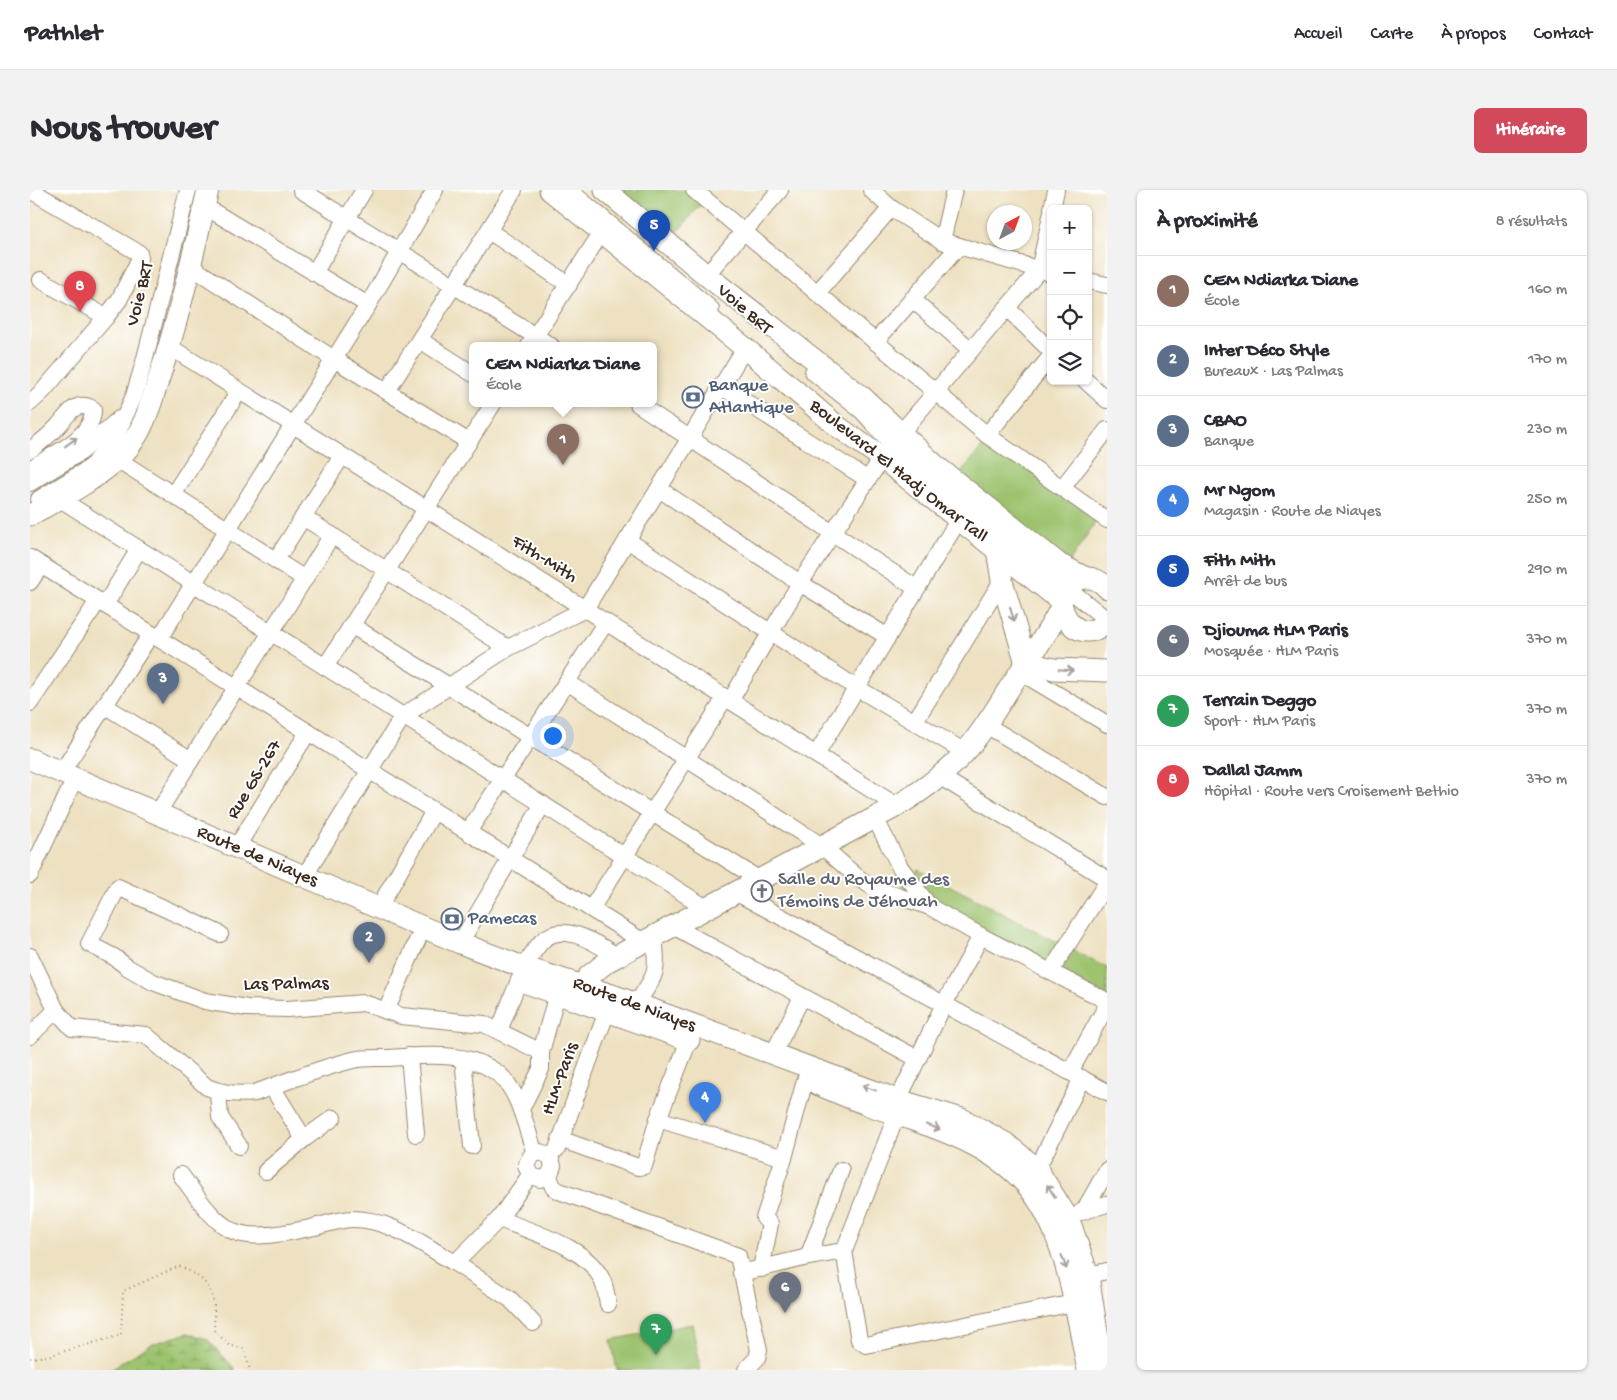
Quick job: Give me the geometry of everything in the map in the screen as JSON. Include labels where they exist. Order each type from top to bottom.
[{"type":"main road","name":"Boulevard El Hadj Omar Tall","points":[[550,190],[745,348],[837,426],[936,466],[1059,564],[1086,578],[1100,581],[1107,588]]},
{"type":"main road","name":"Boulevard El Hadj Omar Tall","points":[[605,190],[706,275],[861,396],[893,448],[959,519],[1063,599],[1069,623],[1101,626]]},
{"type":"main road","points":[[30,515],[60,499],[117,459],[134,441],[145,420],[170,347],[206,198]]},
{"type":"main road","points":[[997,550],[1002,581],[1026,664]]},
{"type":"main road","points":[[570,993],[594,971],[617,956],[648,938],[708,909],[897,806],[939,776],[965,752],[986,725],[1048,634],[1063,599],[1077,580],[1086,578]]},
{"type":"main road","points":[[1026,664],[1101,626]]},
{"type":"main road","points":[[1026,664],[1054,669],[1107,671]]},
{"type":"main road","name":"Route de Niayes","points":[[30,758],[65,781],[418,939],[521,974],[570,993],[607,1011],[805,1080],[898,1107],[962,1119],[985,1130],[1005,1142],[1037,1170],[1077,1214],[1097,1273],[1103,1370]]},
{"type":"main road","name":"Route de Niayes","points":[[30,772],[65,781],[157,814],[460,943],[521,974]]},
{"type":"main road","name":"Route de Niayes","points":[[570,993],[636,1004],[774,1054],[898,1107],[991,1155],[1024,1181],[1039,1201],[1050,1224],[1069,1278],[1088,1370]]},
{"type":"street","points":[[30,190],[139,253],[140,258],[119,300],[43,391],[30,403]]},
{"type":"street","name":"Voie BRT","points":[[30,504],[91,467],[115,438],[129,408],[147,353],[188,190]]},
{"type":"street","points":[[301,190],[455,285],[533,341],[601,233]]},
{"type":"street","points":[[314,273],[364,190]]},
{"type":"street","points":[[30,875],[65,781],[104,705],[194,584],[368,305],[435,190]]},
{"type":"street","points":[[387,391],[514,190]]},
{"type":"street","name":"Voie BRT","points":[[569,190],[694,293],[722,320],[863,434],[893,448]]},
{"type":"street","name":"Voie BRT","points":[[593,190],[862,411],[893,448],[1063,599]]},
{"type":"street","points":[[694,190],[987,436],[1107,520]]},
{"type":"street","points":[[706,275],[780,190]]},
{"type":"street","points":[[871,190],[891,208],[942,241],[1045,272]]},
{"type":"street","points":[[942,241],[954,190]]},
{"type":"street","points":[[1053,205],[1056,190]]},
{"type":"street","points":[[206,198],[314,273],[368,305]]},
{"type":"street","points":[[817,293],[891,208]]},
{"type":"street","points":[[489,231],[569,285]]},
{"type":"street","points":[[875,342],[959,246]]},
{"type":"street","points":[[591,909],[687,758],[771,632],[866,479],[893,448],[935,392],[1007,308],[1045,272],[1047,250]]},
{"type":"street","points":[[190,266],[334,359],[468,442]]},
{"type":"street","points":[[41,280],[106,317]]},
{"type":"street","points":[[1092,282],[1107,285]]},
{"type":"street","points":[[912,299],[971,350]]},
{"type":"street","points":[[1007,308],[1047,347]]},
{"type":"street","points":[[420,340],[469,371]]},
{"type":"street","name":"Fith-Mith","points":[[170,347],[897,806]]},
{"type":"street","points":[[304,877],[403,716],[508,648],[586,609],[745,348]]},
{"type":"street","points":[[987,436],[1047,361]]},
{"type":"street","points":[[1090,385],[1107,400]]},
{"type":"street","points":[[722,387],[866,479]]},
{"type":"street","points":[[172,494],[239,390]]},
{"type":"street","points":[[30,450],[59,425],[67,413],[77,406],[86,405],[93,409],[93,418],[88,429],[30,469]]},
{"type":"street","points":[[325,666],[491,407]]},
{"type":"street","points":[[643,407],[916,588]]},
{"type":"street","name":"Voie BRT","points":[[30,483],[82,452],[111,428],[129,408]]},
{"type":"street","points":[[1062,488],[1107,430]]},
{"type":"street","points":[[276,560],[342,456]]},
{"type":"street","points":[[117,459],[305,579]]},
{"type":"street","points":[[659,488],[800,583],[888,637]]},
{"type":"street","points":[[60,499],[708,909]]},
{"type":"street","points":[[303,517],[508,648]]},
{"type":"street","points":[[816,755],[959,519]]},
{"type":"street","points":[[157,814],[332,535]]},
{"type":"street","points":[[628,540],[857,688],[965,752]]},
{"type":"street","points":[[30,703],[139,549]]},
{"type":"street","points":[[30,582],[35,562],[591,909],[648,938],[657,964],[654,976],[636,1004]]},
{"type":"street","points":[[915,721],[1002,581]]},
{"type":"street","points":[[468,832],[606,622]]},
{"type":"street","points":[[351,625],[760,880]]},
{"type":"street","points":[[1026,664],[1107,724]]},
{"type":"street","points":[[566,682],[822,846],[857,877],[874,888],[930,907],[981,936],[1107,1001]]},
{"type":"street","points":[[104,705],[191,760]]},
{"type":"street","points":[[986,725],[1107,798]]},
{"type":"street","name":"Rue GS-267","points":[[236,848],[308,732]]},
{"type":"street","points":[[939,776],[1107,880],[1051,971]]},
{"type":"street","points":[[460,943],[509,858],[543,804]]},
{"type":"street","points":[[379,908],[434,811]]},
{"type":"street","points":[[875,818],[900,867],[930,907]]},
{"type":"street","name":"Las Palmas","points":[[220,934],[118,887],[89,944],[114,956],[127,968],[153,982],[204,1002],[247,1008],[287,1009],[357,1002],[386,1011]]},
{"type":"street","points":[[737,893],[1107,1092]]},
{"type":"street","points":[[673,926],[918,1059]]},
{"type":"street","points":[[499,1032],[521,974],[542,940],[557,933],[574,934],[617,956]]},
{"type":"street","points":[[981,936],[944,1004],[918,1059],[844,1251],[859,1340],[866,1345],[1074,1303]]},
{"type":"street","points":[[418,939],[386,1011],[401,1016],[484,1024],[541,1052]]},
{"type":"street","points":[[30,956],[34,975],[68,1025],[76,1029],[146,1035],[207,1087],[218,1092],[243,1094],[272,1087],[353,1060],[409,1056],[454,1056],[463,1059],[496,1072],[514,1094],[521,1109],[522,1118],[535,1153]]},
{"type":"street","points":[[521,1109],[541,1069],[541,1052],[570,993]]},
{"type":"street","points":[[774,1054],[802,997]]},
{"type":"street","points":[[1037,1170],[1107,1005]]},
{"type":"street","points":[[30,1036],[56,1010]]},
{"type":"street","name":"HLM-Paris","points":[[551,1168],[607,1011]]},
{"type":"street","points":[[560,1139],[641,1167],[689,1040]]},
{"type":"street","points":[[409,1056],[416,1134]]},
{"type":"street","points":[[463,1059],[472,1146]]},
{"type":"street","points":[[760,1269],[770,1224],[764,1218],[784,1158],[805,1080]]},
{"type":"street","points":[[272,1087],[304,1139]]},
{"type":"street","points":[[218,1092],[220,1117],[239,1146]]},
{"type":"street","points":[[266,1171],[304,1139],[333,1118]]},
{"type":"street","points":[[658,1119],[784,1158]]},
{"type":"street","points":[[551,1168],[540,1179],[530,1175],[526,1165],[535,1153],[545,1153],[551,1168],[553,1187],[560,1191],[736,1254],[740,1260],[741,1273],[759,1350],[757,1358],[746,1370]]},
{"type":"street","points":[[808,1257],[840,1170]]},
{"type":"street","points":[[1077,1214],[1107,1170]]},
{"type":"street","points":[[181,1175],[208,1213],[222,1226],[239,1234],[265,1236],[351,1219],[387,1225],[455,1263],[510,1299],[534,1323]]},
{"type":"street","points":[[455,1263],[499,1219],[530,1175]]},
{"type":"street","points":[[1077,1214],[1107,1204]]},
{"type":"street","points":[[499,1219],[571,1248],[588,1262],[604,1284],[608,1304]]},
{"type":"street","points":[[741,1273],[808,1257],[844,1251]]},
{"type":"path","points":[[30,1358],[48,1356],[121,1335],[123,1291],[179,1266],[197,1274],[215,1298],[214,1330],[229,1345],[244,1349],[250,1370]]},
{"type":"green space","points":[[619,190],[691,190],[704,201],[673,237]]},
{"type":"green space","points":[[987,441],[1098,518],[1067,566],[958,476]]},
{"type":"green space","points":[[918,869],[1107,968],[1107,1002],[895,893]]},
{"type":"green space","points":[[692,1324],[701,1370],[617,1370],[611,1340]]},
{"type":"green space","points":[[188,1333],[207,1339],[236,1370],[109,1370],[152,1344]]},
{"type":"place","name":"Fith Mith","points":[[654,251]]},
{"type":"place","name":"Dallal Jamm","points":[[80,312]]},
{"type":"place","name":"Banque Atlantique","points":[[693,397]]},
{"type":"place","name":"CEM Ndiarka Diane","points":[[563,465]]},
{"type":"place","name":"CBAO","points":[[163,704]]},
{"type":"place","name":"Salle du Royaume des Témoins de Jéhovah","points":[[762,891]]},
{"type":"place","name":"Pamecas","points":[[452,919]]},
{"type":"place","name":"Inter Déco Style","points":[[369,963]]},
{"type":"place","name":"Mr Ngom","points":[[705,1123]]},
{"type":"place","name":"Djiouma HLM Paris","points":[[785,1313]]},
{"type":"place","name":"Terrain Deggo","points":[[656,1355]]}]
